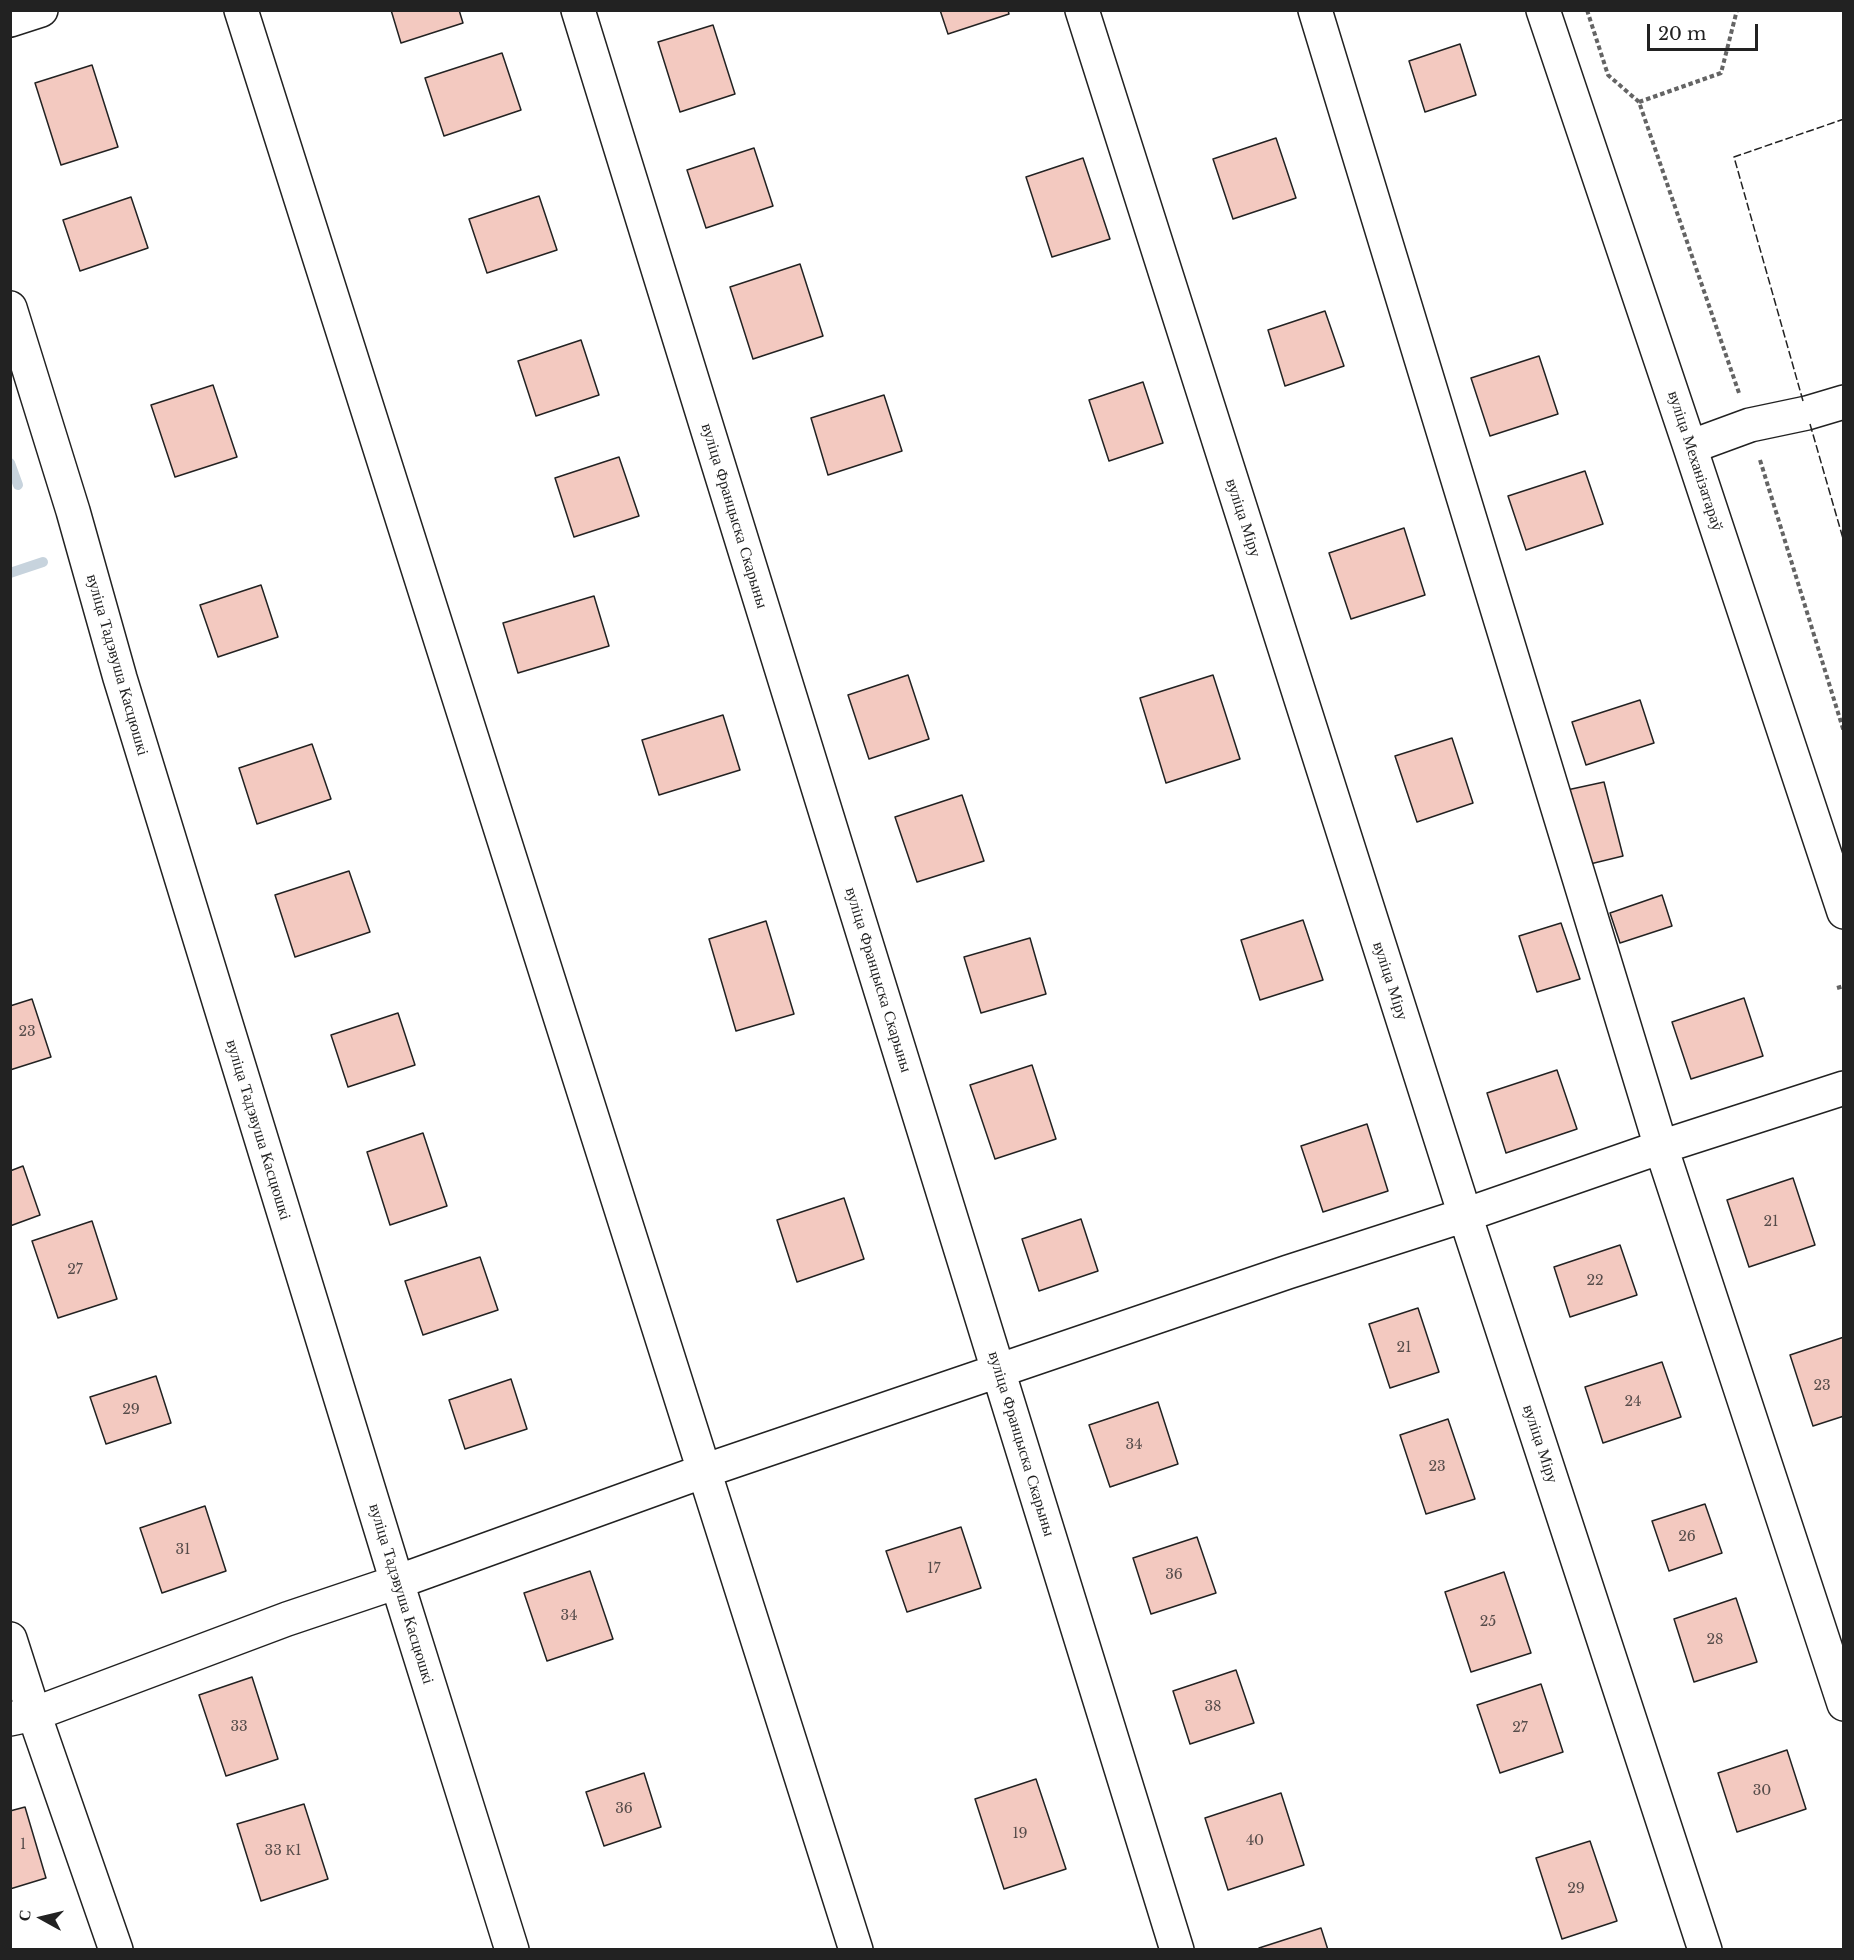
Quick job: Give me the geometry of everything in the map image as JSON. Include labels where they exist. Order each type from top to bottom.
[{"type":"street","points":[[10,20],[41,10]]},
{"type":"street","points":[[241,10],[856,1950]]},
{"type":"street","name":"вуліца Францыска Скарыны","points":[[578,10],[1177,1950]]},
{"type":"street","name":"вуліца Міру","points":[[1082,10],[1465,1215],[1705,1950]]},
{"type":"street","points":[[1314,10],[1661,1147],[1844,1704]]},
{"type":"street","name":"вуліца Механізатараў","points":[[1543,10],[1844,912]]},
{"type":"street","name":"вуліца Тадэвуша Касцюшкі","points":[[10,308],[74,511],[127,701],[512,1950]]},
{"type":"street","points":[[1690,447],[1750,425],[1807,413],[1844,402]]},
{"type":"street","points":[[22,1717],[287,1619],[704,1472],[1288,1272],[1844,1088]]},
{"type":"street","points":[[10,1639],[22,1717],[116,1950]]},
{"type":"path","points":[[1587,10],[1608,75],[1638,102],[1750,425],[1844,732]]},
{"type":"path","points":[[1638,102],[1721,73],[1737,10]]},
{"type":"path","points":[[1837,988],[1844,986]]},
{"type":"building","points":[[391,10],[459,10],[463,23],[401,43]]},
{"type":"building","points":[[940,10],[1008,10],[1009,14],[948,34]]},
{"type":"building","points":[[713,25],[735,94],[680,112],[658,42]]},
{"type":"building","points":[[1460,44],[1476,95],[1425,112],[1409,61]]},
{"type":"building","points":[[502,53],[521,110],[444,136],[425,78]]},
{"type":"building","points":[[92,65],[118,147],[61,165],[35,83]]},
{"type":"building","points":[[1276,138],[1296,198],[1233,219],[1213,159]]},
{"type":"building","points":[[754,148],[773,206],[706,228],[687,170]]},
{"type":"building","points":[[1083,158],[1110,239],[1052,257],[1026,177]]},
{"type":"building","points":[[539,196],[557,250],[487,273],[469,219]]},
{"type":"building","points":[[131,197],[148,248],[80,271],[63,220]]},
{"type":"building","points":[[800,264],[823,336],[753,359],[730,287]]},
{"type":"building","points":[[1325,311],[1344,366],[1285,386],[1268,330]]},
{"type":"building","points":[[581,340],[599,395],[536,416],[518,361]]},
{"type":"building","points":[[1539,356],[1558,414],[1490,436],[1471,378]]},
{"type":"building","points":[[1143,382],[1163,443],[1109,461],[1089,400]]},
{"type":"building","points":[[213,385],[237,457],[175,477],[151,405]]},
{"type":"building","points":[[884,395],[902,451],[828,475],[811,418]]},
{"type":"building","points":[[619,457],[639,516],[574,537],[555,478]]},
{"type":"building","points":[[1585,471],[1603,524],[1526,550],[1508,496]]},
{"type":"building","points":[[1404,528],[1425,595],[1351,619],[1329,553]]},
{"type":"building","points":[[261,585],[278,637],[218,657],[200,605]]},
{"type":"building","points":[[594,596],[609,646],[518,673],[503,623]]},
{"type":"building","points":[[908,675],[929,739],[869,759],[848,695]]},
{"type":"building","points":[[1213,675],[1240,759],[1166,783],[1140,698]]},
{"type":"building","points":[[1640,700],[1654,743],[1586,765],[1572,722]]},
{"type":"building","points":[[723,715],[740,770],[659,795],[642,740]]},
{"type":"building","points":[[1452,738],[1473,803],[1417,822],[1395,756]]},
{"type":"building","points":[[312,744],[331,799],[257,824],[239,768]]},
{"type":"building","points":[[1604,782],[1623,856],[1586,865],[1567,790]]},
{"type":"building","points":[[962,795],[984,861],[917,882],[895,817]]},
{"type":"building","points":[[349,871],[370,932],[295,957],[275,895]]},
{"type":"building","points":[[1662,895],[1672,926],[1620,943],[1610,913]]},
{"type":"building","points":[[1303,920],[1323,980],[1260,1000],[1241,940]]},
{"type":"building","points":[[766,921],[794,1014],[736,1031],[709,939]]},
{"type":"building","points":[[1561,923],[1580,979],[1537,992],[1519,936]]},
{"type":"building","points":[[1030,938],[1046,994],[981,1013],[964,957]]},
{"type":"building","points":[[1744,998],[1763,1056],[1691,1079],[1672,1022]]},
{"type":"building","points":[[32,999],[51,1057],[10,1070],[10,1006]]},
{"type":"building","points":[[398,1013],[415,1065],[348,1087],[331,1035]]},
{"type":"building","points":[[1032,1065],[1056,1139],[995,1159],[970,1085]]},
{"type":"building","points":[[1557,1070],[1577,1129],[1506,1153],[1487,1093]]},
{"type":"building","points":[[1367,1124],[1388,1191],[1323,1212],[1301,1146]]},
{"type":"building","points":[[423,1133],[447,1206],[390,1225],[367,1152]]},
{"type":"building","points":[[23,1166],[40,1215],[10,1226],[10,1171]]},
{"type":"building","points":[[1793,1178],[1815,1245],[1749,1267],[1727,1200]]},
{"type":"building","points":[[844,1198],[864,1259],[797,1282],[777,1220]]},
{"type":"building","points":[[1081,1219],[1098,1271],[1039,1291],[1022,1239]]},
{"type":"building","points":[[92,1221],[117,1299],[58,1318],[32,1241]]},
{"type":"building","points":[[1620,1245],[1637,1295],[1570,1317],[1554,1267]]},
{"type":"building","points":[[480,1257],[498,1310],[423,1335],[405,1281]]},
{"type":"building","points":[[1418,1308],[1439,1372],[1390,1388],[1369,1324]]},
{"type":"building","points":[[1844,1337],[1844,1416],[1813,1426],[1790,1355]]},
{"type":"building","points":[[1662,1362],[1681,1417],[1603,1443],[1585,1387]]},
{"type":"building","points":[[156,1376],[171,1423],[106,1444],[90,1397]]},
{"type":"building","points":[[511,1379],[527,1429],[465,1449],[449,1400]]},
{"type":"building","points":[[1158,1402],[1178,1464],[1110,1487],[1089,1425]]},
{"type":"building","points":[[1448,1419],[1475,1499],[1426,1514],[1400,1435]]},
{"type":"building","points":[[1705,1504],[1722,1553],[1669,1571],[1652,1521]]},
{"type":"building","points":[[205,1506],[226,1571],[162,1593],[140,1528]]},
{"type":"building","points":[[961,1527],[981,1588],[907,1612],[886,1551]]},
{"type":"building","points":[[1197,1537],[1216,1593],[1151,1614],[1133,1558]]},
{"type":"building","points":[[590,1571],[613,1639],[547,1661],[524,1593]]},
{"type":"building","points":[[1504,1572],[1531,1653],[1471,1672],[1445,1592]]},
{"type":"building","points":[[1736,1598],[1757,1662],[1694,1682],[1674,1619]]},
{"type":"building","points":[[1236,1670],[1254,1723],[1190,1744],[1173,1691]]},
{"type":"building","points":[[252,1677],[278,1759],[226,1776],[199,1695]]},
{"type":"building","points":[[1541,1684],[1563,1752],[1500,1773],[1477,1705]]},
{"type":"building","points":[[1787,1750],[1806,1809],[1737,1832],[1718,1773]]},
{"type":"building","points":[[644,1773],[661,1827],[604,1846],[586,1792]]},
{"type":"building","points":[[1036,1779],[1066,1869],[1004,1889],[975,1799]]},
{"type":"building","points":[[1281,1793],[1304,1865],[1228,1890],[1205,1818]]},
{"type":"building","points":[[304,1804],[328,1879],[261,1901],[237,1824]]},
{"type":"building","points":[[25,1807],[46,1878],[10,1889],[10,1811]]},
{"type":"building","points":[[1590,1841],[1617,1921],[1562,1939],[1536,1858]]},
{"type":"building","points":[[1321,1928],[1328,1950],[1259,1950],[1259,1948]]},
{"type":"waterway","points":[[10,463],[18,485]]},
{"type":"waterway","points":[[10,573],[43,562]]},
{"type":"fence","points":[[1803,401],[1734,157],[1844,119]]},
{"type":"fence","points":[[1810,424],[1844,542]]}]
